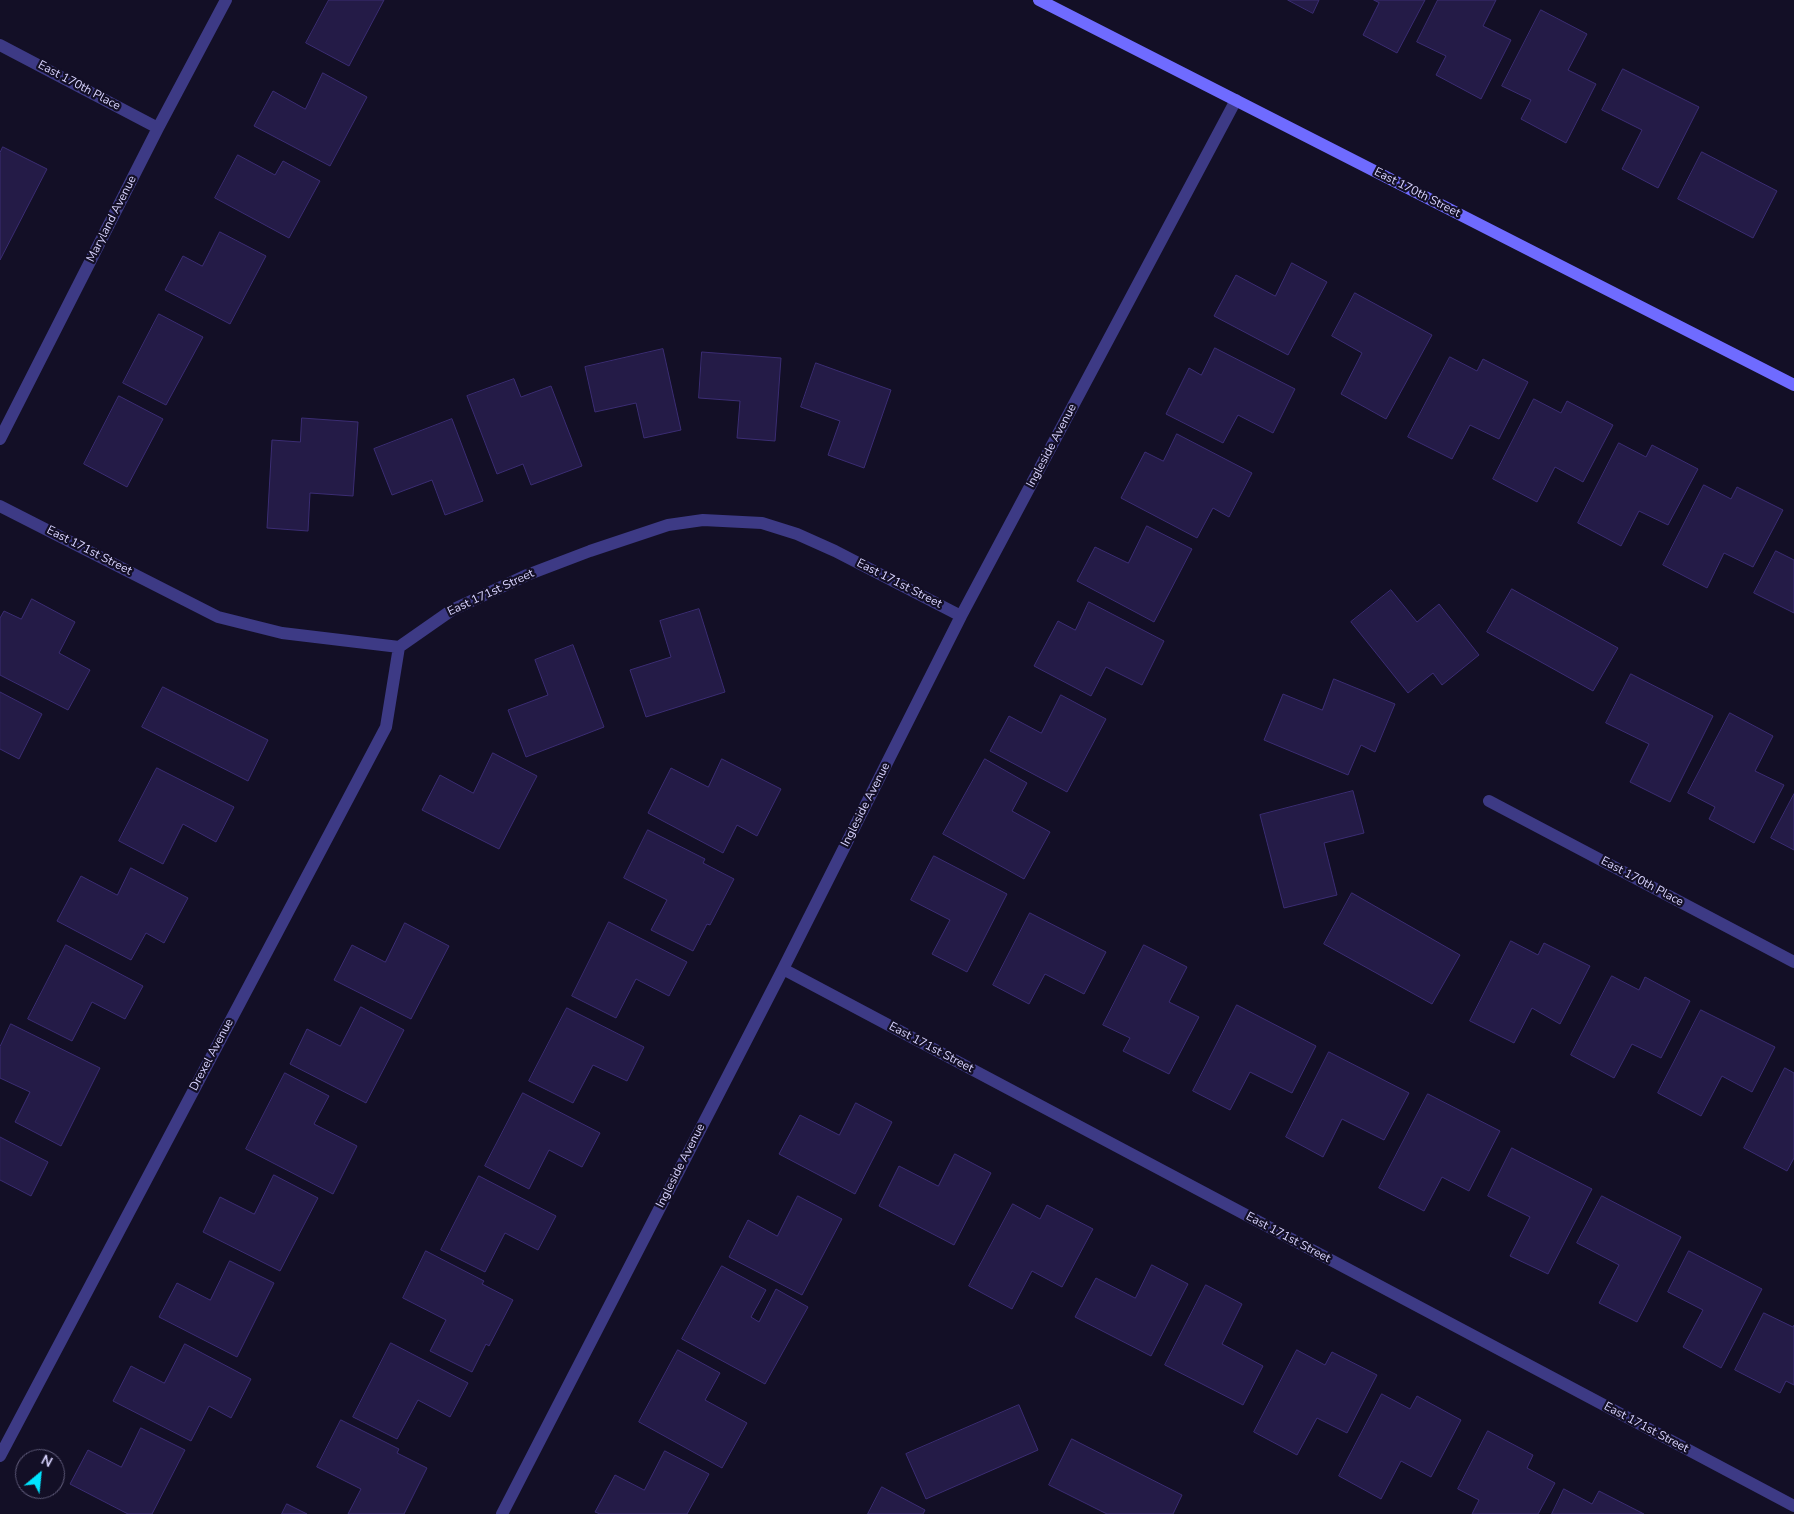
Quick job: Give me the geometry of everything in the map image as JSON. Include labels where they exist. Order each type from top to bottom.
[{"type":"street","name":"Maryland Avenue","points":[[0,439],[158,128],[226,0]]},
{"type":"street","name":"East 170th Street","points":[[1039,0],[1794,385]]},
{"type":"street","name":"East 170th Place","points":[[0,45],[158,128]]},
{"type":"street","name":"Ingleside Avenue","points":[[502,1514],[783,969],[961,616],[1236,100]]},
{"type":"street","name":"East 171st Street","points":[[0,506],[218,617],[282,633],[399,647],[452,610],[527,575],[590,551],[668,525],[703,520],[762,524],[796,534],[835,551],[961,616]]},
{"type":"street","name":"Drexel Avenue","points":[[0,1456],[386,726],[399,647]]},
{"type":"street","name":"East 170th Place","points":[[1489,801],[1794,962]]},
{"type":"street","name":"East 171st Street","points":[[783,969],[1794,1506]]},
{"type":"building","points":[[329,0],[384,0],[349,66],[306,43]]},
{"type":"building","points":[[1288,0],[1319,0],[1313,13]]},
{"type":"building","points":[[1374,0],[1425,0],[1397,53],[1363,35],[1379,3]]},
{"type":"building","points":[[1438,0],[1496,0],[1483,26],[1511,40],[1481,99],[1436,75],[1446,56],[1417,42]]},
{"type":"building","points":[[1541,10],[1587,34],[1568,70],[1596,84],[1566,143],[1521,119],[1531,100],[1502,86]]},
{"type":"building","points":[[1623,69],[1699,107],[1658,188],[1622,169],[1642,130],[1602,110]]},
{"type":"building","points":[[323,73],[367,97],[330,166],[254,126],[273,91],[305,109]]},
{"type":"building","points":[[3,147],[47,169],[0,260],[0,153]]},
{"type":"building","points":[[1702,152],[1777,191],[1753,238],[1678,199]]},
{"type":"building","points":[[238,155],[275,175],[283,161],[320,181],[289,238],[215,198]]},
{"type":"building","points":[[220,232],[266,256],[230,324],[165,290],[183,256],[202,266]]},
{"type":"building","points":[[1292,263],[1327,282],[1288,355],[1214,316],[1236,275],[1275,296]]},
{"type":"building","points":[[1355,293],[1432,335],[1386,419],[1341,394],[1362,353],[1332,336]]},
{"type":"building","points":[[159,314],[203,337],[166,405],[123,383]]},
{"type":"building","points":[[1215,348],[1295,389],[1273,433],[1238,415],[1223,443],[1166,414],[1189,368],[1201,375]]},
{"type":"building","points":[[663,349],[681,430],[644,438],[636,403],[595,412],[585,367]]},
{"type":"building","points":[[702,352],[781,358],[775,441],[737,438],[740,401],[699,398]]},
{"type":"building","points":[[1450,357],[1477,371],[1483,359],[1528,382],[1499,439],[1470,425],[1452,459],[1408,437]]},
{"type":"building","points":[[816,363],[891,390],[864,468],[828,455],[840,421],[801,407]]},
{"type":"building","points":[[514,379],[521,397],[551,386],[582,466],[531,485],[523,464],[497,474],[467,396]]},
{"type":"building","points":[[119,396],[163,419],[127,487],[84,464]]},
{"type":"building","points":[[1534,399],[1561,413],[1567,401],[1613,425],[1583,482],[1555,467],[1537,502],[1493,479]]},
{"type":"building","points":[[302,418],[358,422],[353,496],[310,493],[308,531],[267,528],[272,440],[300,442]]},
{"type":"building","points":[[452,419],[483,501],[445,515],[432,480],[392,495],[374,449]]},
{"type":"building","points":[[1177,434],[1252,473],[1229,517],[1213,508],[1197,538],[1121,498],[1145,452],[1163,461]]},
{"type":"building","points":[[1619,443],[1646,457],[1652,445],[1698,469],[1668,525],[1639,511],[1621,546],[1578,523]]},
{"type":"building","points":[[1704,485],[1731,499],[1737,487],[1783,510],[1753,567],[1724,553],[1707,588],[1663,565]]},
{"type":"building","points":[[1147,526],[1192,549],[1154,622],[1077,581],[1095,547],[1128,563]]},
{"type":"building","points":[[1776,551],[1794,560],[1794,613],[1754,593]]},
{"type":"building","points":[[1512,589],[1618,648],[1593,691],[1487,632]]},
{"type":"building","points":[[1391,590],[1417,622],[1439,604],[1479,655],[1442,685],[1433,673],[1408,693],[1351,622]]},
{"type":"building","points":[[32,599],[75,622],[59,653],[90,670],[68,710],[0,675],[0,618],[4,611],[21,619]]},
{"type":"building","points":[[1089,602],[1164,641],[1142,685],[1106,667],[1091,696],[1034,666],[1058,621],[1075,630]]},
{"type":"building","points":[[699,609],[725,692],[646,717],[630,670],[671,657],[660,621]]},
{"type":"building","points":[[573,645],[604,727],[526,757],[508,710],[548,695],[535,660]]},
{"type":"building","points":[[1631,674],[1713,716],[1670,802],[1630,782],[1649,744],[1606,723]]},
{"type":"building","points":[[1334,679],[1395,704],[1375,752],[1361,745],[1348,775],[1264,740],[1283,694],[1322,710]]},
{"type":"building","points":[[163,687],[268,740],[248,781],[142,727]]},
{"type":"building","points":[[0,692],[42,714],[19,759],[0,749]]},
{"type":"building","points":[[1061,695],[1106,719],[1067,792],[990,751],[1009,716],[1041,733]]},
{"type":"building","points":[[1730,713],[1773,736],[1755,771],[1784,785],[1754,843],[1709,819],[1715,807],[1688,793]]},
{"type":"building","points":[[493,753],[537,776],[499,849],[422,810],[440,775],[473,793]]},
{"type":"building","points":[[722,759],[781,789],[757,836],[737,825],[723,853],[648,813],[671,768],[708,787]]},
{"type":"building","points":[[985,759],[1027,783],[1012,811],[1050,832],[1024,879],[943,834]]},
{"type":"building","points":[[157,768],[234,807],[216,842],[183,824],[163,864],[119,841]]},
{"type":"building","points":[[1353,791],[1364,833],[1324,843],[1337,895],[1284,908],[1260,815]]},
{"type":"building","points":[[1794,794],[1794,850],[1771,838]]},
{"type":"building","points":[[648,830],[705,859],[703,863],[734,879],[710,925],[707,924],[693,951],[651,930],[667,900],[624,878]]},
{"type":"building","points":[[934,856],[1007,894],[967,972],[932,954],[950,920],[911,900]]},
{"type":"building","points":[[131,868],[188,898],[164,943],[146,933],[131,960],[57,921],[81,876],[117,895]]},
{"type":"building","points":[[1352,893],[1460,955],[1432,1004],[1324,944]]},
{"type":"building","points":[[1030,913],[1106,952],[1084,994],[1045,974],[1029,1004],[993,985]]},
{"type":"building","points":[[609,922],[687,962],[669,996],[636,979],[616,1018],[572,996]]},
{"type":"building","points":[[405,923],[449,946],[411,1019],[334,980],[352,945],[385,962]]},
{"type":"building","points":[[1511,941],[1538,955],[1544,943],[1590,966],[1560,1024],[1532,1008],[1514,1043],[1470,1021]]},
{"type":"building","points":[[66,945],[143,986],[125,1019],[92,1002],[72,1041],[28,1019]]},
{"type":"building","points":[[1144,945],[1187,967],[1169,1002],[1199,1017],[1169,1074],[1123,1051],[1130,1038],[1103,1025]]},
{"type":"building","points":[[1612,976],[1639,990],[1645,977],[1690,1001],[1661,1058],[1632,1044],[1614,1078],[1571,1055]]},
{"type":"building","points":[[1237,1005],[1316,1046],[1292,1093],[1250,1072],[1230,1110],[1193,1091]]},
{"type":"building","points":[[361,1007],[404,1030],[366,1103],[290,1064],[307,1029],[340,1046]]},
{"type":"building","points":[[567,1008],[644,1047],[627,1081],[593,1065],[573,1103],[529,1081]]},
{"type":"building","points":[[1701,1010],[1775,1047],[1752,1092],[1722,1076],[1701,1116],[1658,1093]]},
{"type":"building","points":[[11,1024],[100,1068],[61,1146],[15,1122],[30,1092],[0,1078],[0,1047]]},
{"type":"building","points":[[1329,1052],[1409,1093],[1384,1140],[1342,1119],[1323,1157],[1286,1137]]},
{"type":"building","points":[[1785,1068],[1794,1073],[1794,1158],[1787,1171],[1744,1148]]},
{"type":"building","points":[[285,1073],[329,1096],[314,1124],[357,1146],[333,1194],[246,1149]]},
{"type":"building","points":[[523,1093],[600,1133],[582,1167],[549,1150],[529,1189],[485,1166]]},
{"type":"building","points":[[1428,1094],[1500,1131],[1469,1191],[1442,1177],[1424,1211],[1379,1188]]},
{"type":"building","points":[[856,1103],[892,1122],[855,1194],[779,1154],[800,1115],[839,1135]]},
{"type":"building","points":[[0,1137],[48,1162],[31,1196],[0,1180]]},
{"type":"building","points":[[1512,1148],[1592,1189],[1548,1274],[1510,1256],[1530,1217],[1488,1196]]},
{"type":"building","points":[[955,1154],[991,1173],[954,1245],[879,1206],[899,1166],[938,1186]]},
{"type":"building","points":[[274,1175],[318,1198],[280,1271],[203,1232],[220,1197],[254,1214]]},
{"type":"building","points":[[479,1176],[556,1216],[538,1250],[505,1233],[485,1272],[441,1250]]},
{"type":"building","points":[[798,1196],[842,1219],[802,1295],[729,1257],[748,1220],[777,1236]]},
{"type":"building","points":[[1602,1196],[1681,1237],[1637,1322],[1599,1303],[1619,1265],[1577,1243]]},
{"type":"building","points":[[1013,1204],[1040,1219],[1047,1205],[1093,1229],[1062,1287],[1032,1271],[1012,1309],[969,1286]]},
{"type":"building","points":[[426,1251],[484,1281],[482,1284],[513,1300],[489,1346],[486,1344],[472,1372],[430,1351],[446,1320],[403,1298]]},
{"type":"building","points":[[1689,1251],[1762,1289],[1721,1368],[1683,1347],[1703,1310],[1668,1292]]},
{"type":"building","points":[[230,1261],[274,1283],[237,1357],[159,1317],[177,1283],[210,1300]]},
{"type":"building","points":[[1152,1265],[1188,1284],[1151,1356],[1075,1317],[1096,1278],[1135,1298]]},
{"type":"building","points":[[722,1266],[766,1290],[751,1317],[759,1322],[776,1289],[808,1307],[765,1384],[682,1339]]},
{"type":"building","points":[[1206,1285],[1242,1304],[1222,1344],[1263,1366],[1243,1405],[1165,1365]]},
{"type":"building","points":[[1764,1313],[1793,1327],[1794,1325],[1794,1385],[1786,1381],[1780,1393],[1735,1370]]},
{"type":"building","points":[[391,1343],[468,1383],[450,1417],[418,1400],[397,1439],[353,1417]]},
{"type":"building","points":[[185,1344],[251,1379],[231,1418],[209,1406],[191,1441],[113,1401],[131,1366],[164,1383]]},
{"type":"building","points":[[678,1350],[720,1373],[705,1400],[747,1423],[722,1468],[639,1422]]},
{"type":"building","points":[[1297,1350],[1325,1365],[1332,1352],[1377,1375],[1347,1433],[1317,1418],[1297,1455],[1254,1432]]},
{"type":"building","points":[[1382,1394],[1410,1409],[1417,1396],[1461,1420],[1431,1477],[1401,1461],[1381,1499],[1339,1476]]},
{"type":"building","points":[[1019,1405],[1038,1450],[926,1499],[906,1454]]},
{"type":"building","points":[[341,1420],[399,1449],[397,1453],[427,1468],[404,1514],[348,1514],[361,1489],[317,1467]]},
{"type":"building","points":[[141,1428],[185,1450],[152,1514],[128,1514],[70,1484],[88,1450],[121,1467]]},
{"type":"building","points":[[1488,1431],[1533,1455],[1527,1468],[1555,1483],[1538,1514],[1472,1514],[1479,1500],[1458,1489]]},
{"type":"building","points":[[1072,1439],[1182,1495],[1173,1514],[1107,1514],[1049,1485]]},
{"type":"building","points":[[665,1451],[709,1474],[687,1514],[600,1514],[595,1512],[615,1475],[644,1490]]},
{"type":"building","points":[[882,1487],[925,1510],[923,1514],[868,1514]]},
{"type":"building","points":[[1564,1489],[1592,1504],[1599,1491],[1644,1514],[1552,1514]]},
{"type":"building","points":[[287,1504],[307,1514],[282,1514]]}]
